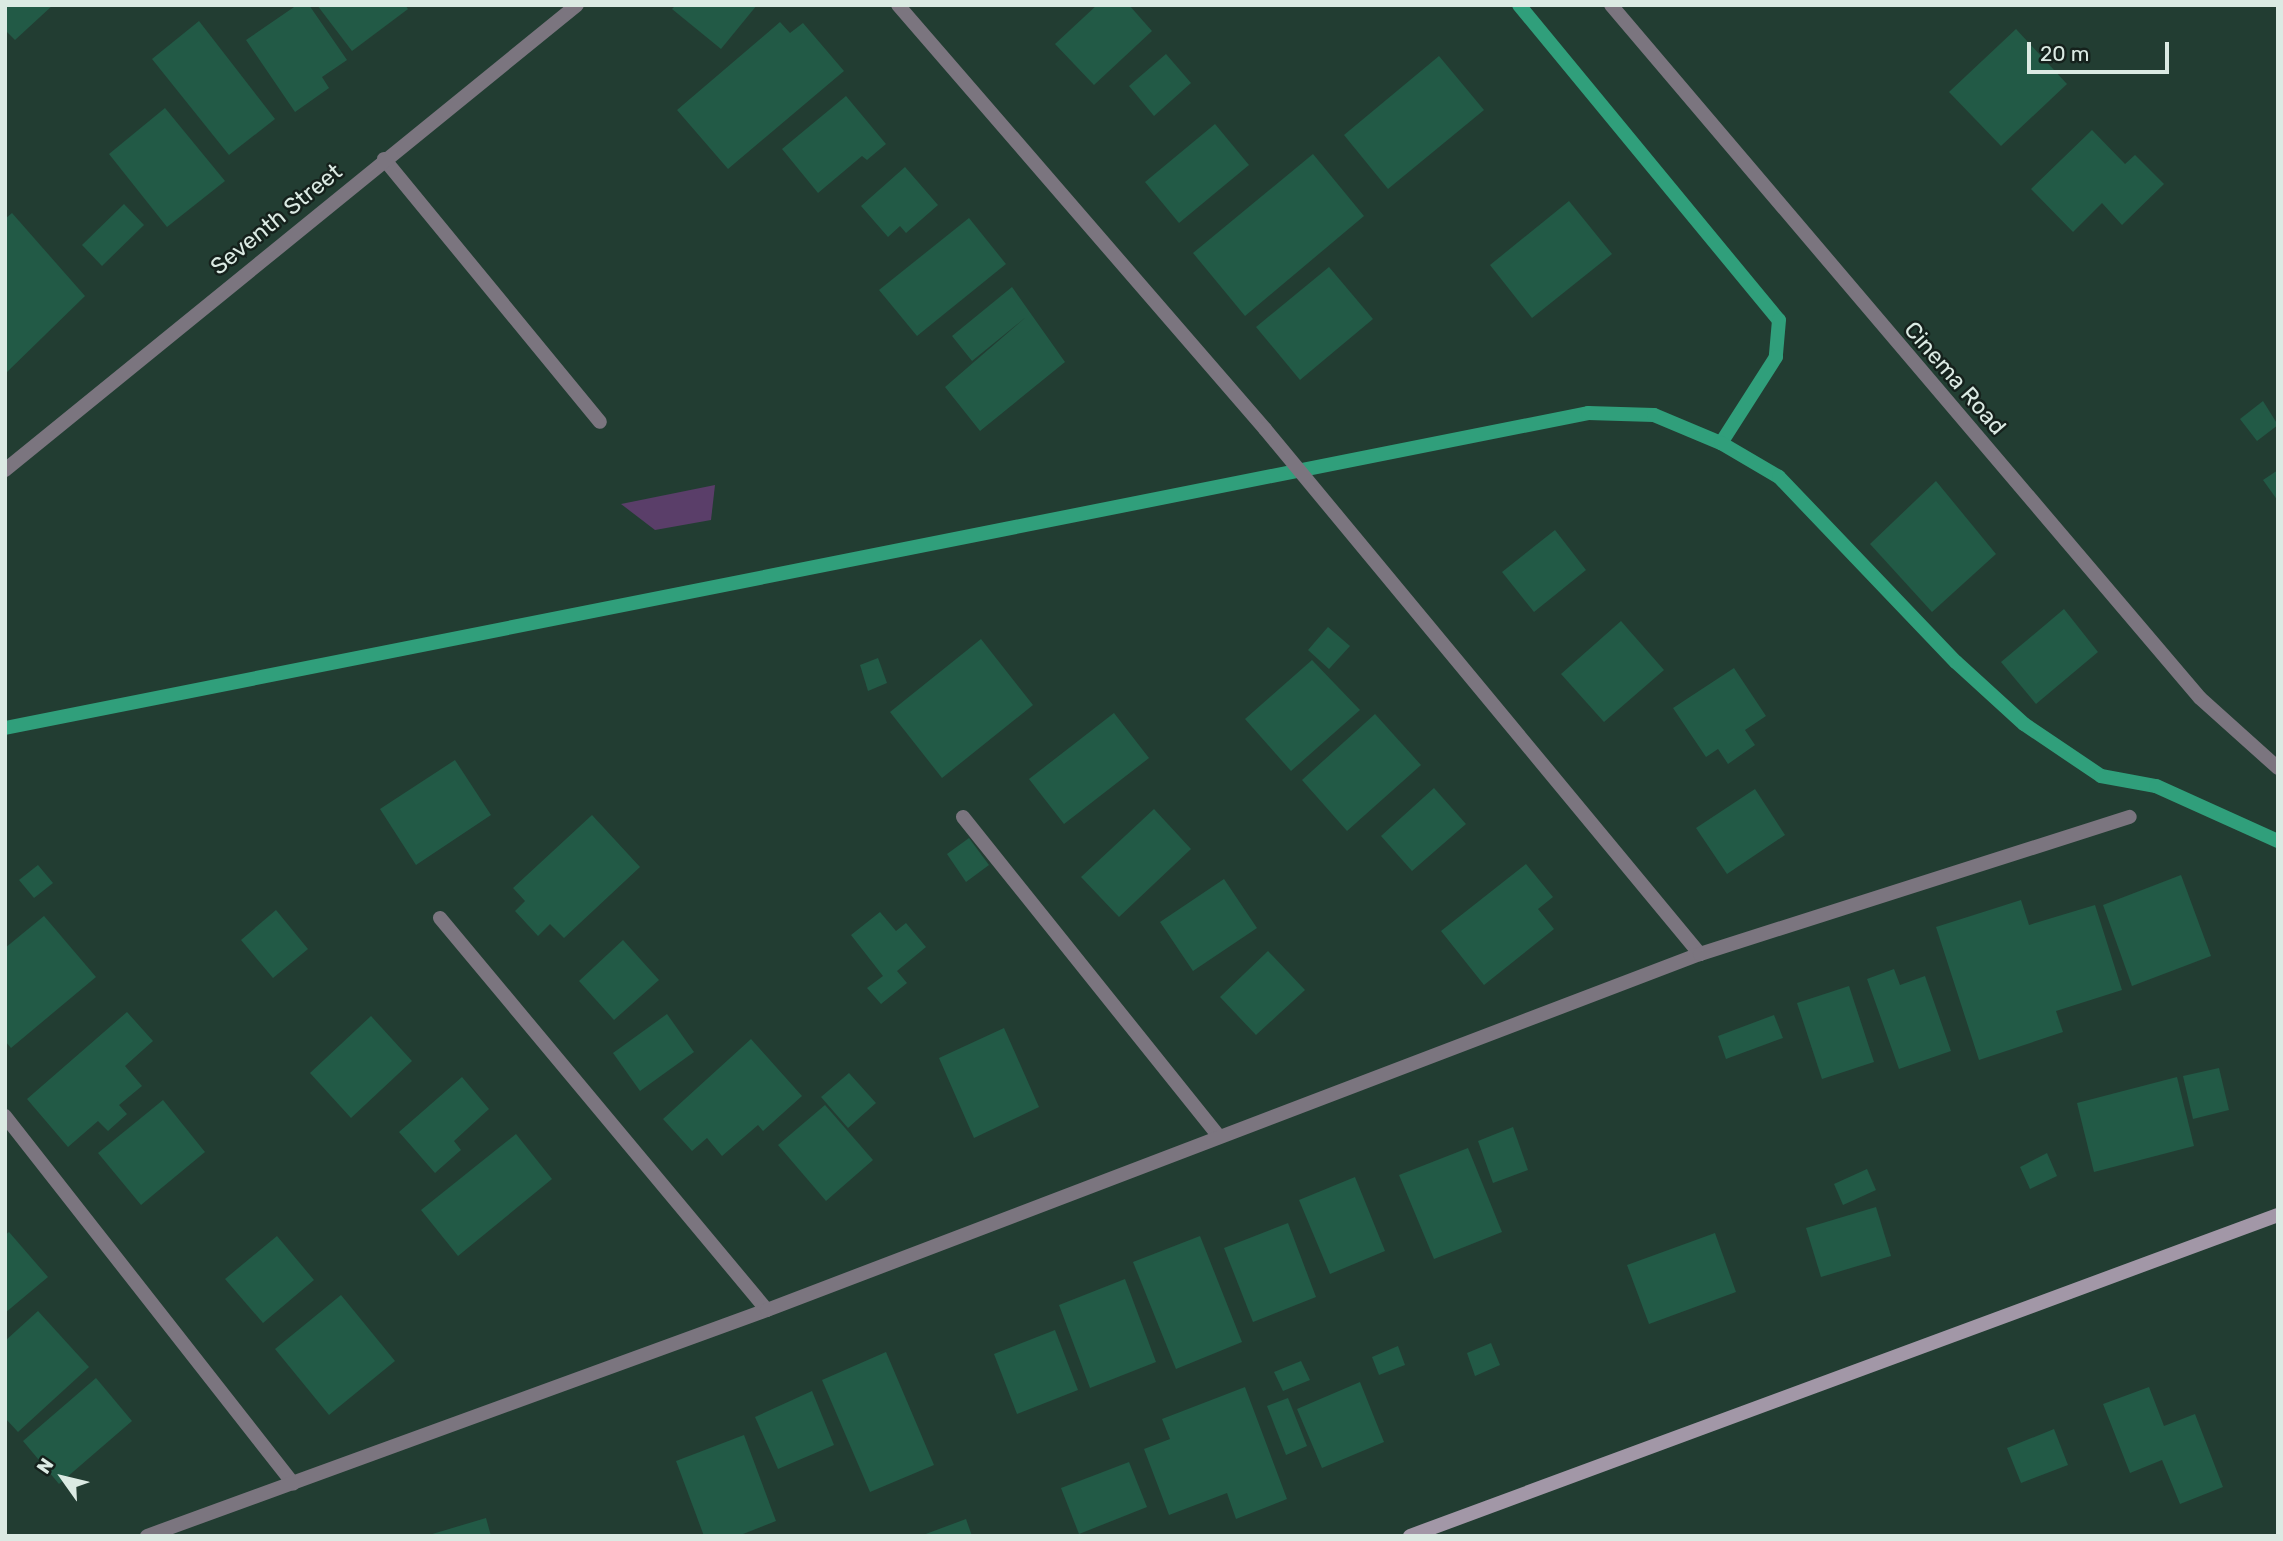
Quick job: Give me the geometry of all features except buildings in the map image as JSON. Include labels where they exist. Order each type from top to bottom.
[{"type":"main road","points":[[1410,1536],[2278,1214]]},
{"type":"street","name":"Seventh Street","points":[[5,470],[384,159],[577,5]]},
{"type":"street","points":[[898,5],[1265,429],[1700,954]]},
{"type":"street","name":"Cinema Road","points":[[1611,5],[2200,698],[2278,768]]},
{"type":"street","points":[[384,159],[600,422]]},
{"type":"street","points":[[964,817],[1219,1136]]},
{"type":"street","points":[[147,1536],[766,1310],[1700,954],[2130,817]]},
{"type":"street","points":[[440,918],[766,1310]]},
{"type":"street","points":[[5,1116],[293,1483]]},
{"type":"shaded area","points":[[715,485],[711,520],[655,530],[621,504]]},
{"type":"waterway","points":[[1519,5],[1779,320],[1776,357],[1721,443]]},
{"type":"waterway","points":[[5,728],[1588,413],[1654,415],[1721,443],[1779,477],[1956,662],[2024,724],[2101,776],[2156,786],[2278,841]]}]
